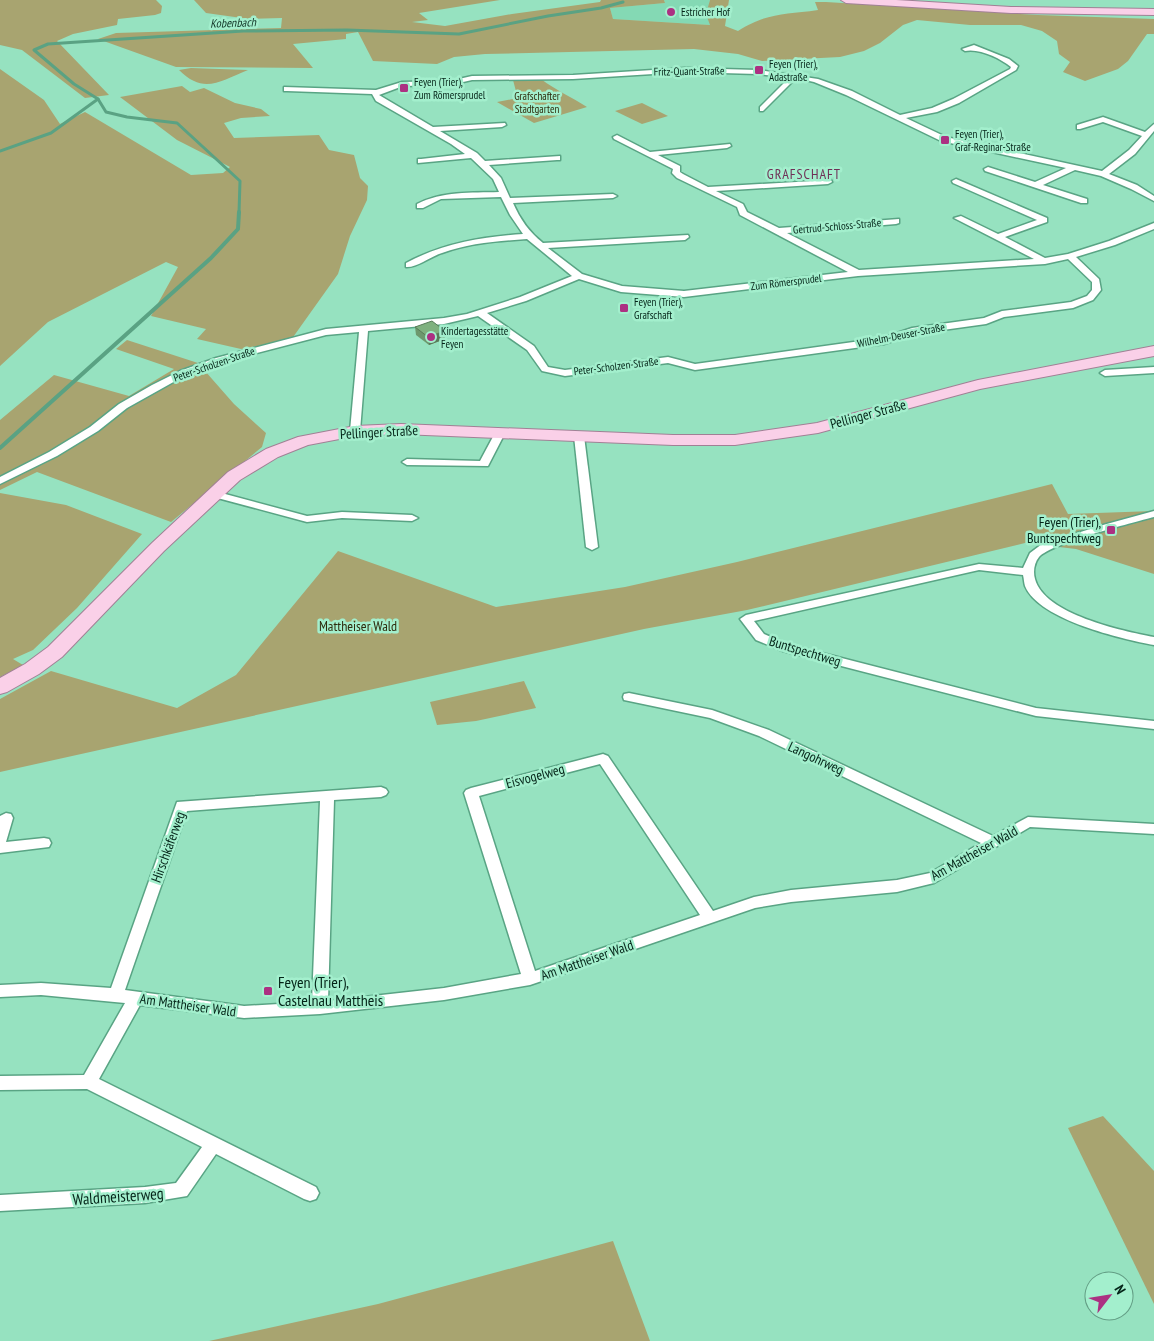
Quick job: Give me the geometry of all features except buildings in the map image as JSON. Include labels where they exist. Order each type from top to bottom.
[{"type":"main road","points":[[846,0],[1011,10],[1154,12]]},
{"type":"main road","points":[[907,0],[1029,6],[1154,8]]},
{"type":"main road","name":"Pellinger Straße","points":[[0,687],[32,669],[55,652],[214,494],[240,471],[272,453],[304,441],[355,431],[400,429],[673,440],[735,440],[818,428],[978,385],[1154,351]]},
{"type":"street","points":[[900,117],[934,110],[956,101],[1013,70],[1015,66],[1008,60],[974,47],[966,50]]},
{"type":"street","name":"Fritz-Quant-Straße","points":[[287,89],[376,92],[402,84],[450,83],[472,78],[573,76],[685,70],[758,72],[794,76],[816,80],[849,93],[944,139],[1103,174],[1134,187],[1154,199]]},
{"type":"street","points":[[763,109],[794,76]]},
{"type":"street","name":"Zum Römersprudel","points":[[376,92],[374,95],[378,99],[474,155],[483,163],[497,178],[514,215],[529,236],[565,267],[579,276],[620,289],[684,294],[858,274],[1045,261],[1070,256],[1112,243],[1154,226]]},
{"type":"street","points":[[1080,127],[1103,120],[1147,136]]},
{"type":"street","points":[[430,130],[502,125]]},
{"type":"street","points":[[1103,174],[1132,152],[1154,126]]},
{"type":"street","name":"Gertrud-Schloss-Straße","points":[[617,137],[677,168],[676,173],[680,176],[740,206],[743,213],[858,274]]},
{"type":"street","points":[[649,154],[727,146]]},
{"type":"street","points":[[421,161],[474,155]]},
{"type":"street","points":[[483,163],[557,158]]},
{"type":"street","points":[[1037,184],[1076,167]]},
{"type":"street","points":[[988,169],[1084,201]]},
{"type":"street","points":[[956,181],[1044,220],[998,237]]},
{"type":"street","name":"Gertrud-Schloss-Straße","points":[[708,189],[828,182]]},
{"type":"street","points":[[420,206],[441,197],[613,196]]},
{"type":"street","points":[[958,218],[1045,261]]},
{"type":"street","name":"Gertrud-Schloss-Straße","points":[[778,232],[896,221]]},
{"type":"street","points":[[409,265],[426,255],[472,240],[529,236]]},
{"type":"street","points":[[540,246],[685,237]]},
{"type":"street","name":"Wilhelm-Deuser-Straße","points":[[684,365],[696,367],[884,340],[912,331],[986,321],[1002,314],[1073,305],[1090,298],[1097,290],[1096,280],[1070,256]]},
{"type":"street","name":"Peter-Scholzen-Straße","points":[[0,481],[54,454],[94,429],[123,406],[183,373],[219,360],[326,332],[444,320],[480,313],[522,299],[579,276]]},
{"type":"street","name":"Peter-Scholzen-Straße","points":[[480,313],[531,348],[535,357],[546,369],[565,373],[668,360],[684,365]]},
{"type":"street","points":[[355,431],[364,328]]},
{"type":"street","points":[[1105,373],[1154,370]]},
{"type":"street","points":[[408,462],[484,464],[500,433]]},
{"type":"street","points":[[579,436],[592,547]]},
{"type":"street","points":[[214,494],[307,519],[342,515],[412,518]]},
{"type":"street","points":[[1154,514],[1106,526],[1039,550],[1029,561],[1028,572],[1028,580],[1038,597],[1075,620],[1103,630],[1154,641]]},
{"type":"street","name":"Buntspechtweg","points":[[1028,572],[979,567],[746,619],[760,637],[782,647],[992,702],[1036,712],[1154,725]]},
{"type":"street","name":"Langohrweg","points":[[629,697],[712,714],[764,734],[994,843]]},
{"type":"street","name":"Eisvogelweg","points":[[530,979],[471,793],[603,758],[710,918]]},
{"type":"street","name":"Hirschkäferweg","points":[[116,996],[182,806],[381,792]]},
{"type":"street","points":[[320,1008],[326,796]]},
{"type":"street","points":[[0,841],[6,818]]},
{"type":"street","name":"Am Mattheiser Wald","points":[[0,991],[41,989],[136,998],[244,1012],[320,1008],[444,994],[530,979],[754,903],[791,896],[897,886],[934,878],[1028,822],[1154,829]]},
{"type":"street","points":[[0,848],[44,844]]},
{"type":"street","points":[[89,1082],[136,998]]},
{"type":"street","points":[[0,1083],[89,1082],[310,1193]]},
{"type":"street","name":"Waldmeisterweg","points":[[0,1203],[145,1195],[181,1190],[213,1145]]},
{"type":"shaded area","points":[[664,0],[710,0],[707,14],[711,25],[613,19],[610,8],[665,3]]},
{"type":"green space","points":[[0,0],[156,0],[162,6],[161,13],[155,15],[118,19],[117,25],[73,34],[57,41],[109,95],[85,98],[22,50],[0,45]]},
{"type":"green space","points":[[194,0],[500,0],[419,13],[428,20],[412,22],[445,26],[512,14],[600,2],[601,0],[664,0],[665,3],[610,8],[613,19],[710,25],[706,14],[710,0],[729,0],[725,26],[738,31],[768,17],[818,10],[815,2],[826,2],[1038,15],[1154,19],[1154,34],[1147,34],[1128,61],[1118,69],[1085,81],[1063,72],[1070,62],[1059,54],[1057,41],[1042,31],[1021,25],[970,25],[917,20],[903,25],[880,43],[864,51],[840,57],[762,61],[738,54],[694,49],[485,54],[454,57],[437,64],[373,61],[358,32],[346,34],[346,39],[293,44],[313,68],[176,67],[98,39],[116,33],[281,28],[282,18],[249,19],[206,13]]},
{"type":"green space","points":[[191,68],[248,70],[212,84],[204,84],[188,78],[179,70]]},
{"type":"green space","points":[[0,69],[44,100],[60,124],[85,112],[191,175],[223,173],[230,167],[177,140],[120,97],[182,86],[190,92],[204,88],[235,103],[261,109],[270,116],[241,118],[224,123],[234,138],[319,135],[329,150],[354,155],[360,178],[368,186],[367,200],[350,236],[338,274],[291,340],[241,349],[197,339],[206,329],[151,316],[178,267],[166,262],[48,322],[0,366]]},
{"type":"green space","name":"Grafschafter Stadtgarten","points":[[541,79],[587,107],[534,123],[497,102],[513,99],[517,95],[513,80]]},
{"type":"green space","points":[[642,103],[668,116],[642,124],[615,111]]},
{"type":"green space","points":[[127,340],[198,363],[234,404],[266,433],[262,447],[171,522],[37,472],[0,490],[0,420],[54,375],[129,396],[174,369],[116,349]]},
{"type":"green space","name":"Mattheiser Wald","points":[[1052,484],[1068,514],[1154,511],[1154,574],[1076,549],[1025,543],[747,610],[644,629],[0,772],[0,699],[51,671],[177,708],[236,675],[338,551],[496,607],[625,587],[737,562]]},
{"type":"green space","points":[[0,493],[66,505],[142,534],[77,608],[33,650],[13,659],[23,665],[0,677]]},
{"type":"green space","points":[[524,681],[536,708],[476,721],[437,725],[430,702]]},
{"type":"green space","points":[[1103,1116],[1154,1171],[1154,1304],[1068,1128]]},
{"type":"green space","points":[[613,1241],[650,1341],[209,1341],[378,1304]]},
{"type":"waterway","name":"Kobenbach","points":[[98,99],[74,84],[34,50],[48,44],[243,31],[347,30],[459,34],[548,16],[601,8],[623,2]]},
{"type":"waterway","name":"Kobenbach","points":[[0,151],[51,133],[98,99]]},
{"type":"waterway","points":[[98,99],[106,112],[127,117],[177,123],[240,181],[239,213]]},
{"type":"waterway","points":[[0,448],[211,258],[238,229],[239,212]]},
{"type":"place","name":"Estricher Hof","points":[[671,12]]},
{"type":"place","name":"Feyen (Trier), Adastraße","points":[[759,70]]},
{"type":"place","name":"Feyen (Trier), Zum Römersprudel","points":[[404,88]]},
{"type":"place","name":"Feyen (Trier), Graf-Reginar-Straße","points":[[945,140]]},
{"type":"place","name":"Feyen (Trier), Grafschaft","points":[[624,308]]},
{"type":"place","name":"Kindertagesstätte Feyen","points":[[431,337]]},
{"type":"place","name":"Feyen (Trier), Buntspechtweg","points":[[1111,530]]},
{"type":"place","name":"Feyen (Trier), Castelnau Mattheis","points":[[268,991]]},
{"type":"district","name":"GRAFSCHAFT","points":[[804,174]]}]
